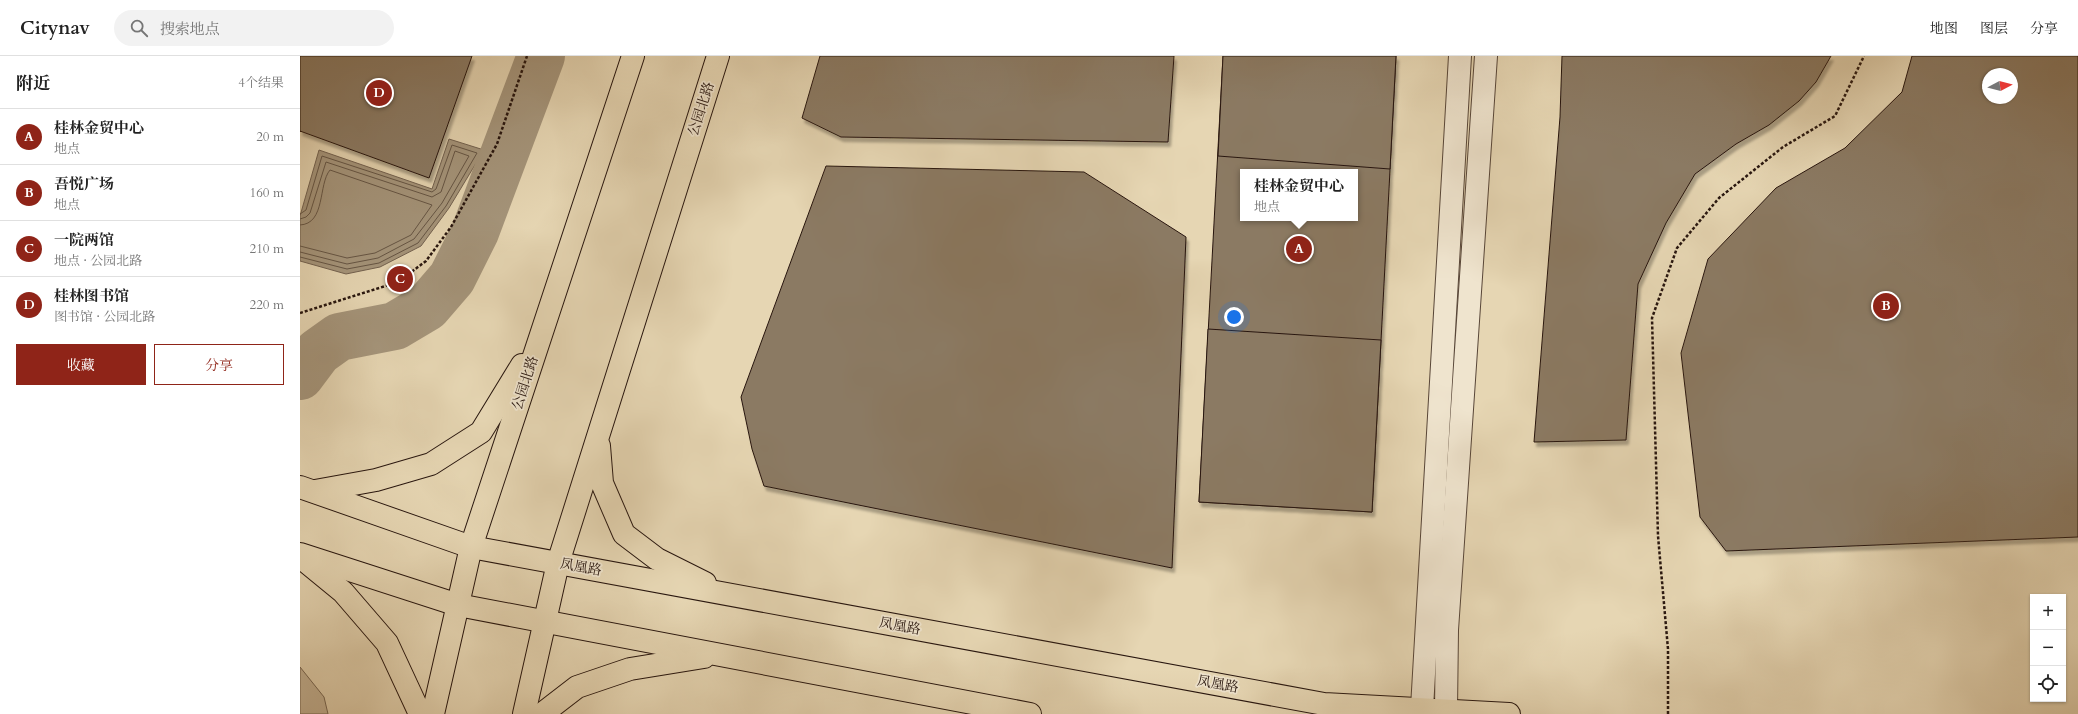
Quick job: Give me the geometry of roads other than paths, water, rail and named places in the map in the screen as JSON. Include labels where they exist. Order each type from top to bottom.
[{"type":"main road","name":"公园北路","points":[[433,714],[471,547],[633,56]]},
{"type":"main road","name":"公园北路","points":[[524,714],[558,563],[718,56]]},
{"type":"main road","points":[[307,489],[376,480],[431,464],[481,432],[542,333]]},
{"type":"main road","points":[[598,435],[602,483],[624,534],[657,559],[729,594]]},
{"type":"main road","name":"凤凰路","points":[[307,489],[471,547],[1324,704],[1422,708],[1509,714]]},
{"type":"main road","points":[[300,556],[458,605],[718,654],[1002,711],[1030,714]]},
{"type":"main road","points":[[300,556],[343,592],[387,643],[420,714]]},
{"type":"main road","points":[[542,714],[577,687],[630,669],[718,654]]},
{"type":"street","points":[[1422,708],[1460,56]]},
{"type":"street","points":[[1446,710],[1447,630],[1486,56]]},
{"type":"water","points":[[449,139],[484,150],[449,208],[421,246],[380,267],[346,274],[300,261],[300,216],[319,150],[432,189]]},
{"type":"waterway","points":[[300,376],[318,352],[339,337],[395,326],[427,307],[452,278],[475,232],[541,56]]},
{"type":"place","name":"桂林图书馆","points":[[379,93]]},
{"type":"place","name":"桂林金贸中心","points":[[1299,249]]},
{"type":"place","name":"一院两馆","points":[[400,279]]},
{"type":"place","name":"吾悦广场","points":[[1886,306]]}]
